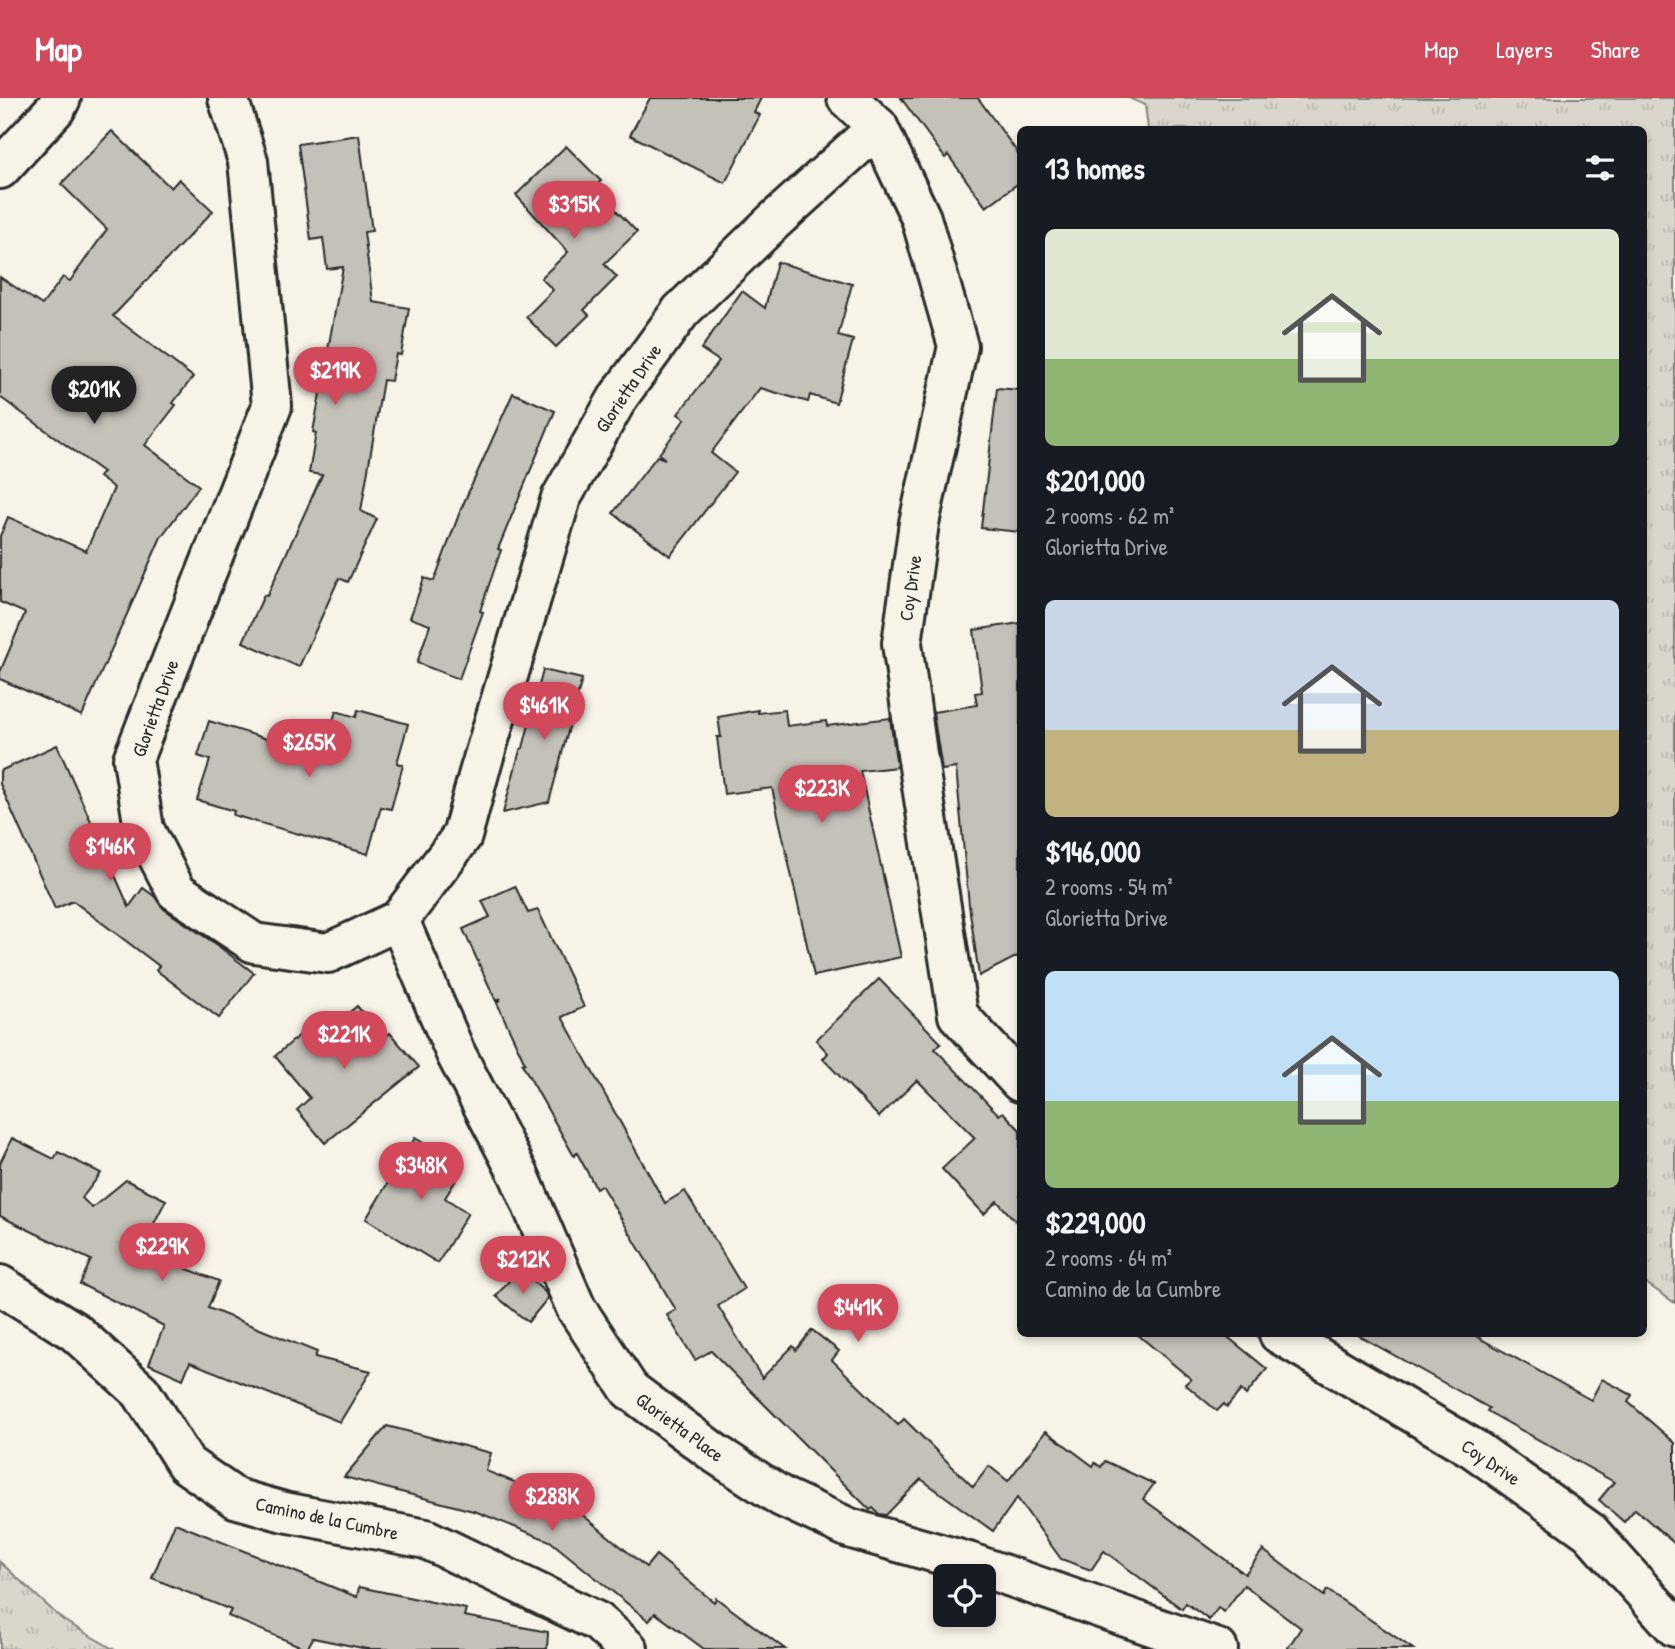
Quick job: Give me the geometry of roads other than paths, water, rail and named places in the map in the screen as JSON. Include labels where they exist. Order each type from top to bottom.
[{"type":"street","points":[[0,169],[56,108],[61,98]]},
{"type":"street","name":"Glorietta Drive","points":[[228,98],[248,161],[272,406],[133,759],[144,829],[176,891],[254,943],[328,953],[399,920],[462,836],[561,498],[619,396],[681,311],[773,222],[878,127]]},
{"type":"street","name":"Coy Drive","points":[[847,98],[878,127],[921,218],[958,346],[919,523],[902,643],[958,1015],[1017,1079]]},
{"type":"street","name":"Glorietta Place","points":[[399,920],[456,1054],[519,1175],[576,1308],[630,1390],[716,1454],[782,1497],[849,1528],[968,1562],[1218,1649]]},
{"type":"street","name":"Camino de la Cumbre","points":[[0,1285],[75,1332],[141,1392],[186,1464],[235,1498],[284,1512],[426,1539],[598,1622],[628,1649]]},
{"type":"street","name":"Coy Drive","points":[[1284,1337],[1474,1449],[1590,1532],[1675,1627]]}]
